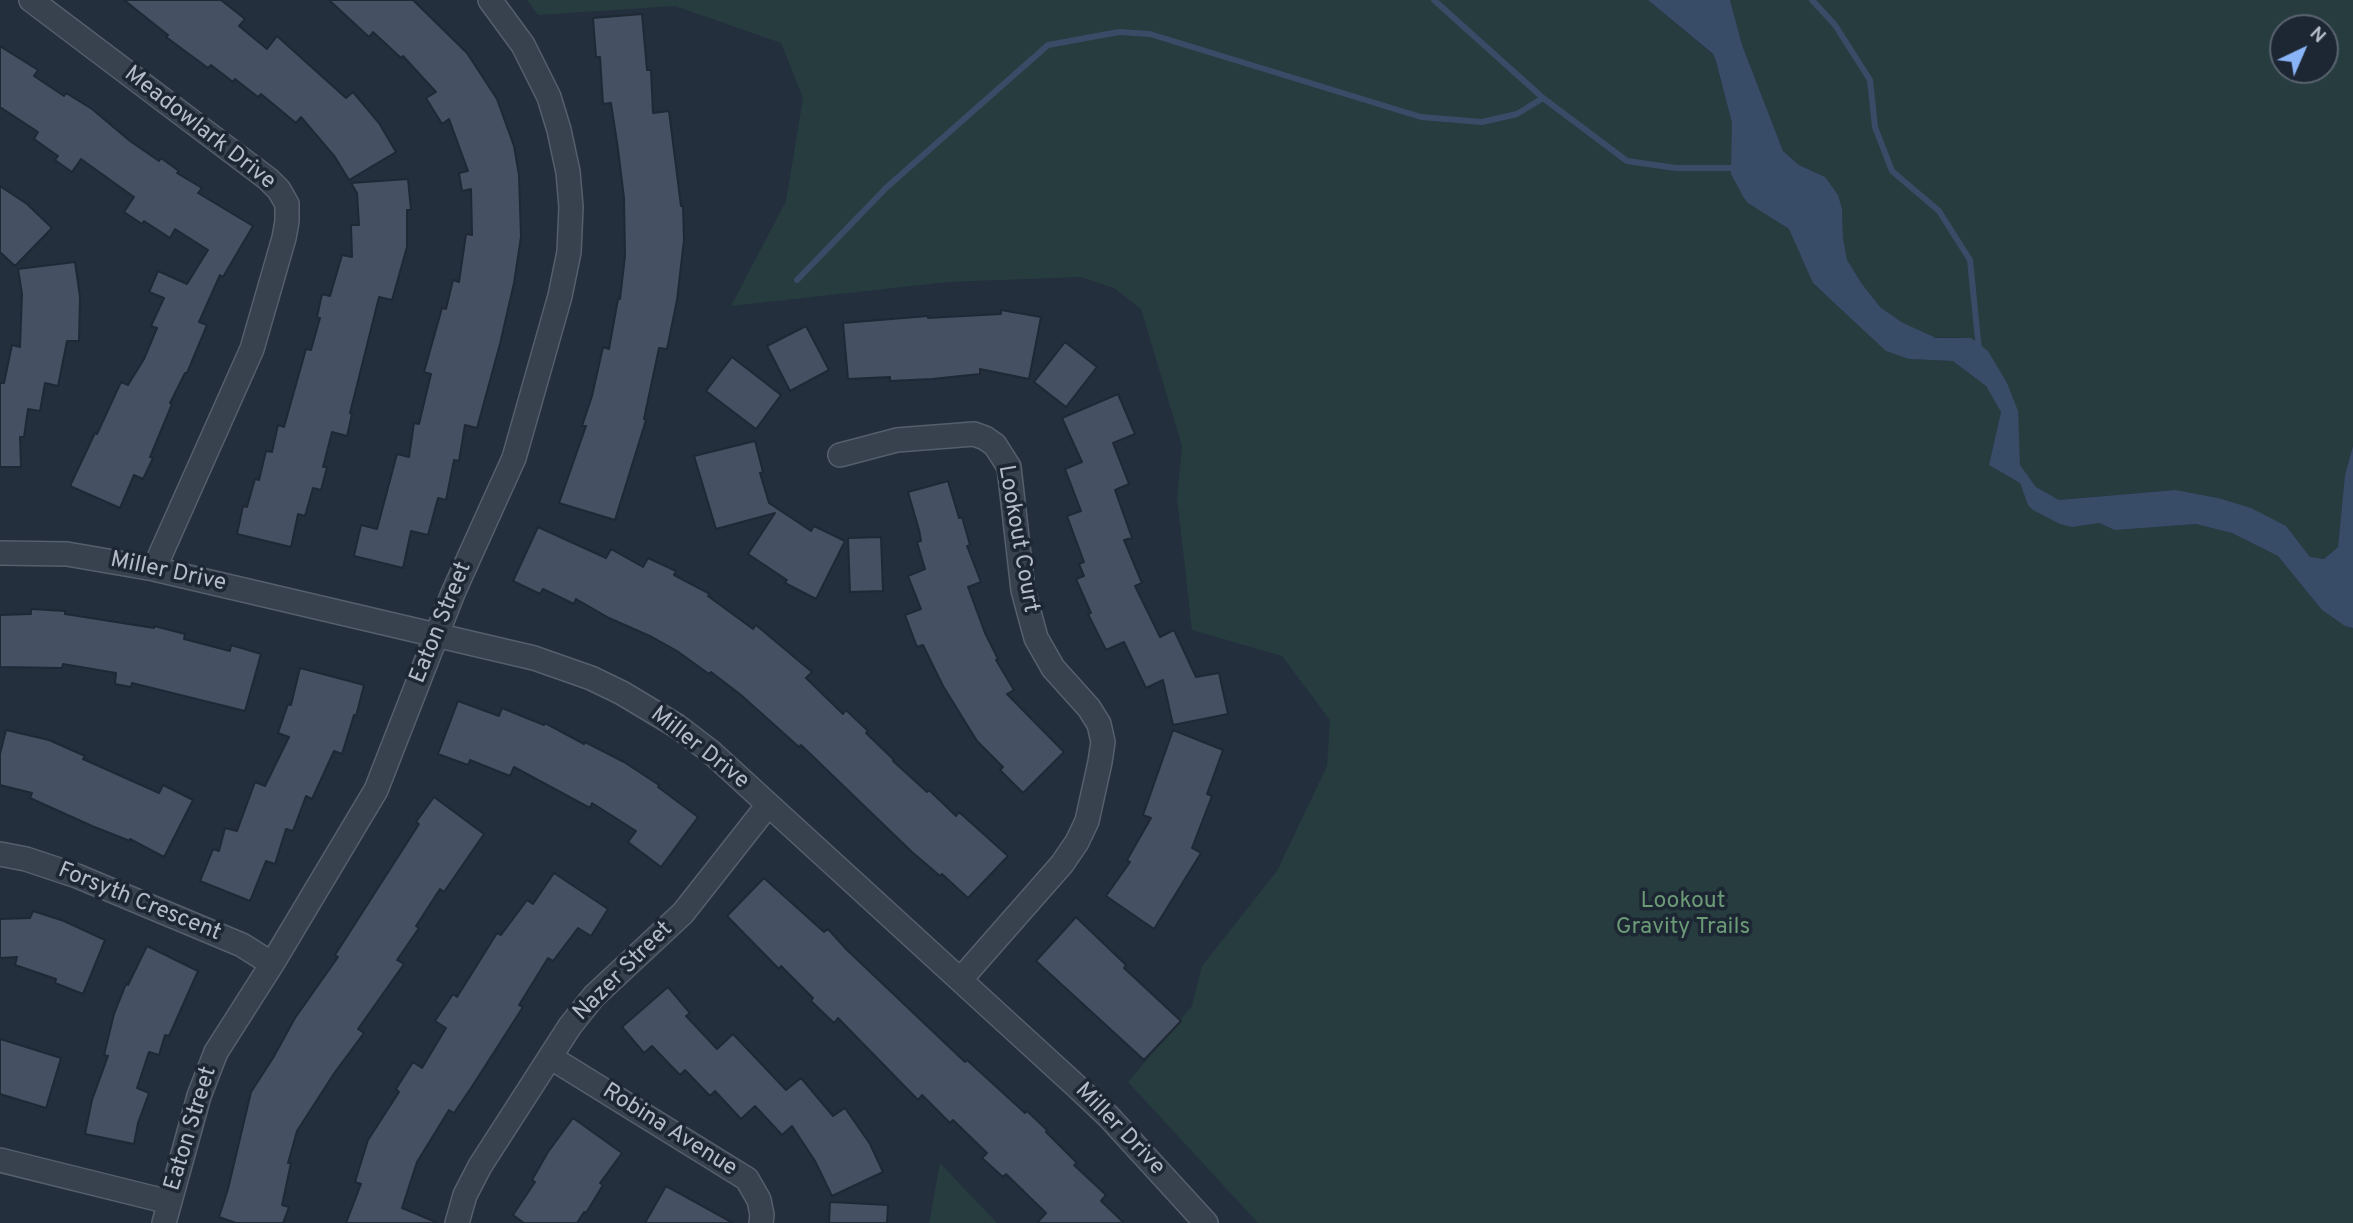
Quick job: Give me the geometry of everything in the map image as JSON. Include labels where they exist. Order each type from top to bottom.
[{"type":"street","name":"Meadowlark Drive","points":[[31,0],[268,179],[279,190],[287,204],[284,238],[251,349],[155,569]]},
{"type":"street","name":"Eaton Street","points":[[167,1212],[199,1096],[216,1052],[376,790],[437,634],[514,458],[560,296],[569,252],[571,207],[559,130],[549,97],[523,46],[490,0]]},
{"type":"street","name":"Lookout Court","points":[[840,455],[897,440],[974,434],[995,445],[1009,467],[1023,590],[1036,638],[1053,668],[1089,708],[1099,724],[1103,742],[1100,762],[1087,821],[1077,842],[1062,864],[961,979]]},
{"type":"street","name":"Miller Drive","points":[[0,553],[68,554],[155,569],[437,634],[563,667],[622,693],[677,726],[711,752],[1109,1117],[1206,1223]]},
{"type":"street","name":"Nazer Street","points":[[457,1223],[465,1195],[480,1166],[570,1026],[594,996],[683,914],[768,805]]},
{"type":"street","name":"Forsyth Crescent","points":[[0,854],[26,859],[77,876],[242,945],[272,964]]},
{"type":"street","name":"Robina Avenue","points":[[550,1057],[747,1179],[759,1200],[761,1223]]},
{"type":"street","points":[[0,1160],[167,1212]]},
{"type":"green space","name":"Lookout Gravity Trails","points":[[527,0],[1648,0],[1713,55],[1716,61],[1732,123],[1744,198],[1791,231],[1817,288],[1909,359],[1953,361],[1986,386],[2001,412],[1989,465],[2020,483],[2028,505],[2072,527],[2099,523],[2115,530],[2196,524],[2232,533],[2278,556],[2322,610],[2345,626],[2353,628],[2353,1223],[1258,1223],[1128,1082],[1192,1006],[1202,966],[1277,871],[1327,766],[1330,720],[1282,656],[1192,630],[1177,497],[1182,446],[1141,309],[1114,288],[1081,277],[948,282],[731,306],[786,201],[803,98],[781,43],[675,6],[538,15]]},
{"type":"green space","points":[[1730,0],[2353,0],[2353,445],[2345,475],[2338,547],[2324,559],[2310,557],[2286,526],[2218,498],[2174,490],[2059,500],[2036,487],[2020,465],[2019,451],[1971,338],[1928,337],[1880,307],[1847,260],[1842,209],[1825,177],[1799,165],[1783,151],[1742,45]]},
{"type":"green space","points":[[940,1163],[997,1223],[929,1223]]},
{"type":"water","points":[[1648,0],[1730,0],[1742,45],[1783,151],[1799,165],[1825,177],[1838,195],[1847,260],[1862,284],[1880,307],[1903,323],[1936,338],[1971,338],[1988,351],[2007,383],[2018,411],[2020,465],[2036,487],[2059,500],[2175,490],[2218,498],[2251,508],[2286,526],[2310,557],[2324,559],[2338,547],[2345,475],[2353,446],[2353,628],[2345,626],[2322,610],[2278,556],[2232,533],[2196,524],[2115,530],[2099,523],[2072,527],[2033,510],[2028,505],[2020,483],[1989,465],[2001,412],[1986,386],[1953,361],[1909,359],[1886,351],[1813,283],[1789,229],[1744,198],[1731,174],[1732,123],[1713,54]]},
{"type":"building","points":[[124,0],[221,0],[245,19],[239,26],[267,49],[277,36],[346,98],[353,92],[379,123],[396,152],[349,180],[335,157],[301,117],[296,123],[261,94],[258,97],[211,65],[208,68],[166,37],[168,35]]},
{"type":"building","points":[[329,0],[413,0],[467,53],[497,99],[514,146],[519,175],[521,237],[514,283],[477,428],[465,425],[459,461],[454,460],[446,500],[438,498],[428,535],[411,531],[403,568],[354,556],[361,525],[377,529],[397,454],[409,457],[414,423],[419,424],[431,374],[424,372],[442,308],[446,309],[453,280],[459,282],[466,234],[472,235],[471,189],[462,191],[459,173],[468,171],[449,119],[442,124],[426,98],[436,92],[403,56],[401,58],[373,32],[369,37]]},
{"type":"building","points":[[642,14],[647,70],[651,70],[653,113],[669,111],[683,206],[684,240],[677,300],[667,349],[659,348],[644,419],[646,420],[615,520],[559,503],[586,426],[582,426],[603,347],[609,349],[620,299],[625,256],[624,198],[618,149],[611,103],[603,104],[600,57],[596,57],[593,18]]},
{"type":"building","points":[[0,46],[38,70],[34,76],[64,96],[66,93],[92,109],[130,141],[159,161],[161,158],[179,171],[177,173],[202,188],[198,193],[253,226],[223,277],[220,275],[199,322],[207,325],[187,373],[170,403],[172,404],[150,457],[153,458],[143,479],[134,475],[120,508],[70,486],[121,382],[128,385],[144,359],[157,328],[151,326],[164,298],[149,292],[158,271],[187,284],[208,250],[175,229],[170,238],[124,212],[134,197],[81,159],[72,172],[55,160],[58,156],[34,139],[38,132],[0,107]]},
{"type":"building","points":[[408,179],[411,210],[407,210],[407,247],[392,300],[379,297],[350,413],[352,414],[347,436],[332,432],[323,467],[327,467],[321,490],[313,488],[305,516],[298,514],[291,547],[237,534],[243,506],[247,507],[255,479],[259,480],[266,451],[272,452],[278,425],[284,427],[306,349],[311,350],[320,318],[317,317],[322,294],[330,296],[342,255],[352,257],[351,225],[359,225],[357,193],[351,183]]},
{"type":"building","points":[[0,186],[27,204],[52,228],[15,266],[0,252]]},
{"type":"building","points":[[75,262],[80,297],[79,341],[67,341],[58,386],[45,383],[40,411],[28,409],[24,437],[20,437],[21,467],[0,467],[0,383],[4,383],[12,345],[20,347],[22,294],[18,269]]},
{"type":"building","points":[[1001,310],[1041,317],[1029,379],[980,369],[980,374],[932,379],[848,379],[843,323],[928,316],[1001,314]]},
{"type":"building","points":[[806,326],[829,370],[790,391],[767,346]]},
{"type":"building","points":[[1065,342],[1097,367],[1066,407],[1034,382]]},
{"type":"building","points":[[732,357],[781,395],[756,429],[706,391]]},
{"type":"building","points":[[1118,394],[1135,434],[1113,443],[1129,484],[1115,490],[1132,538],[1124,540],[1142,583],[1135,586],[1160,637],[1174,630],[1196,677],[1219,673],[1228,714],[1173,725],[1163,680],[1146,688],[1124,642],[1106,650],[1088,614],[1091,613],[1076,579],[1084,576],[1079,564],[1084,562],[1067,516],[1081,511],[1065,469],[1082,462],[1062,418]]},
{"type":"building","points":[[755,441],[763,472],[760,473],[769,503],[811,531],[814,526],[845,541],[816,599],[785,583],[787,580],[748,554],[775,513],[716,529],[694,456]]},
{"type":"building","points":[[948,481],[959,518],[962,517],[970,545],[967,546],[981,582],[968,587],[998,659],[996,660],[1014,690],[1007,694],[1064,752],[1023,793],[1000,770],[1003,767],[977,741],[943,686],[923,645],[917,647],[905,615],[921,609],[908,576],[925,569],[917,542],[921,541],[919,530],[908,492]]},
{"type":"building","points":[[538,527],[606,558],[611,549],[643,567],[648,558],[676,571],[674,575],[710,594],[708,596],[753,629],[756,625],[812,672],[806,678],[843,714],[846,710],[893,761],[956,816],[959,812],[1008,856],[968,898],[912,852],[801,745],[799,747],[711,672],[709,674],[652,637],[609,618],[576,599],[574,604],[543,589],[540,594],[513,581]]},
{"type":"building","points":[[881,537],[883,591],[850,592],[848,538]]},
{"type":"building","points":[[31,609],[65,611],[65,614],[154,626],[185,634],[184,639],[230,651],[231,645],[261,654],[245,711],[132,683],[131,687],[115,684],[116,673],[63,664],[62,668],[0,667],[0,615],[31,614]]},
{"type":"building","points":[[300,668],[364,685],[342,754],[334,751],[312,799],[306,796],[293,831],[286,829],[275,864],[266,861],[250,901],[200,881],[213,849],[219,851],[225,828],[237,831],[255,782],[265,786],[289,737],[278,733],[288,704],[291,705]]},
{"type":"building","points":[[458,701],[499,716],[502,708],[544,725],[545,723],[584,744],[585,742],[624,762],[659,785],[658,787],[698,817],[661,867],[628,842],[636,831],[592,803],[590,808],[514,767],[510,776],[470,760],[468,765],[438,754]]},
{"type":"building","points":[[6,730],[49,740],[85,756],[83,759],[159,793],[163,785],[193,800],[164,857],[130,839],[92,826],[30,798],[32,793],[0,785],[0,754]]},
{"type":"building","points":[[1173,730],[1223,750],[1207,794],[1212,796],[1192,848],[1201,853],[1154,929],[1106,896],[1130,862],[1127,860],[1151,818],[1143,815]]},
{"type":"building","points":[[434,797],[484,834],[444,892],[440,889],[416,926],[419,928],[397,960],[404,964],[358,1029],[364,1033],[297,1131],[288,1163],[291,1163],[282,1205],[289,1207],[283,1223],[236,1223],[219,1217],[251,1092],[295,1018],[338,957],[335,955]]},
{"type":"building","points":[[554,873],[608,909],[591,936],[578,928],[553,961],[548,958],[519,1005],[523,1007],[471,1088],[454,1113],[449,1110],[417,1162],[402,1208],[438,1223],[346,1223],[361,1184],[355,1182],[368,1140],[399,1092],[396,1089],[413,1062],[422,1068],[446,1028],[435,1021],[453,994],[457,997],[497,933],[501,935],[527,900],[533,904]]},
{"type":"building","points":[[764,878],[824,932],[828,929],[965,1062],[967,1060],[1047,1130],[1077,1163],[1074,1165],[1106,1195],[1101,1201],[1124,1223],[1037,1223],[1046,1213],[1006,1174],[1003,1177],[982,1158],[987,1153],[953,1120],[950,1123],[922,1095],[918,1100],[838,1018],[834,1023],[781,966],[779,969],[727,916]]},
{"type":"building","points":[[33,911],[64,921],[105,940],[83,994],[55,983],[56,979],[15,965],[17,957],[0,958],[0,919],[30,918]]},
{"type":"building","points":[[1076,917],[1126,965],[1124,968],[1181,1021],[1144,1060],[1036,961]]},
{"type":"building","points":[[147,946],[198,971],[169,1036],[165,1035],[159,1055],[149,1052],[137,1088],[149,1093],[134,1144],[85,1134],[92,1100],[108,1056],[104,1055],[114,1014],[126,984],[128,985]]},
{"type":"building","points":[[668,987],[690,1013],[686,1016],[717,1049],[733,1034],[786,1090],[801,1078],[833,1116],[845,1108],[870,1144],[883,1172],[832,1196],[815,1161],[792,1126],[782,1135],[755,1106],[741,1119],[715,1091],[710,1096],[685,1070],[680,1075],[652,1046],[644,1053],[622,1027]]},
{"type":"building","points":[[0,1039],[61,1058],[46,1108],[0,1094]]},
{"type":"building","points":[[573,1118],[622,1153],[600,1183],[603,1185],[577,1223],[524,1223],[513,1215],[535,1182],[532,1180],[548,1152]]},
{"type":"building","points":[[666,1186],[733,1223],[645,1223]]},
{"type":"building","points":[[830,1202],[888,1205],[887,1223],[829,1223]]},
{"type":"waterway","points":[[1434,0],[1543,98],[1627,161],[1676,168],[1737,168]]},
{"type":"waterway","points":[[1812,0],[1835,25],[1870,80],[1875,127],[1892,171],[1939,211],[1970,260],[1979,350]]},
{"type":"waterway","points":[[797,280],[887,187],[1048,45],[1119,32],[1150,34],[1421,117],[1482,122],[1517,114],[1543,98]]}]
